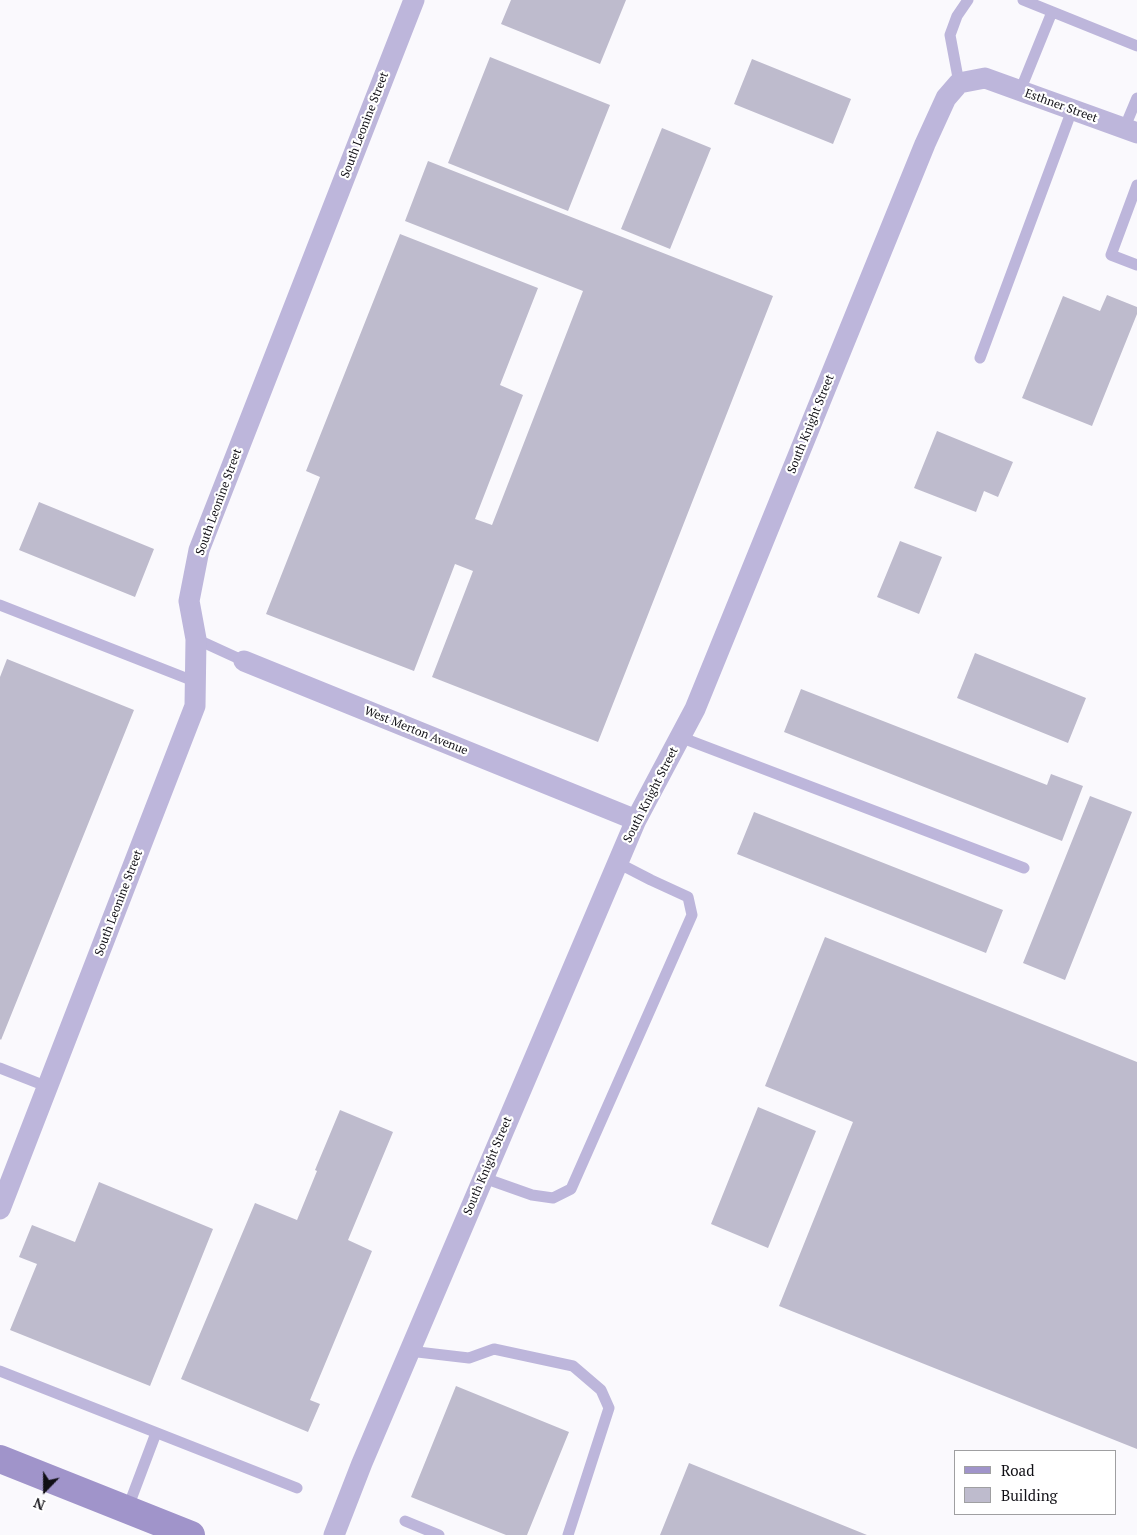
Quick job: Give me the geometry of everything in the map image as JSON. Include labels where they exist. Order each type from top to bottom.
[{"type":"street","name":"South Leonine Street","points":[[0,1209],[195,706],[196,639],[189,601],[199,550],[414,0]]},
{"type":"street","name":"Esthner Street","points":[[959,83],[986,78],[1131,131]]},
{"type":"street","name":"South Knight Street","points":[[334,1535],[362,1463],[636,820],[695,709],[925,144],[946,98],[959,83]]},
{"type":"street","name":"West Merton Avenue","points":[[244,661],[636,820]]},
{"type":"street","points":[[0,1459],[191,1535]]},
{"type":"lane","points":[[959,83],[950,35],[957,16],[968,0]]},
{"type":"lane","points":[[1023,0],[1137,46]]},
{"type":"lane","points":[[1020,91],[1052,12]]},
{"type":"lane","points":[[1131,131],[1137,98]]},
{"type":"lane","points":[[980,358],[1072,110]]},
{"type":"lane","points":[[1137,185],[1111,255],[1137,265]]},
{"type":"lane","points":[[0,605],[196,682]]},
{"type":"lane","name":"West Merton Avenue","points":[[196,639],[244,661]]},
{"type":"lane","points":[[680,737],[1024,868]]},
{"type":"lane","points":[[484,1178],[532,1195],[553,1198],[571,1189],[692,915],[688,897],[618,863]]},
{"type":"lane","points":[[0,1068],[48,1087]]},
{"type":"lane","points":[[410,1351],[469,1358],[494,1349],[573,1366],[601,1390],[609,1408],[568,1535]]},
{"type":"lane","points":[[0,1371],[297,1488]]},
{"type":"lane","points":[[126,1510],[156,1433]]},
{"type":"lane","points":[[405,1521],[439,1535]]},
{"type":"building","points":[[511,0],[626,0],[600,64],[501,24]]},
{"type":"building","points":[[490,57],[610,105],[568,211],[448,163]]},
{"type":"building","points":[[752,59],[851,99],[833,144],[734,104]]},
{"type":"building","points":[[662,128],[711,148],[670,249],[621,229]]},
{"type":"building","points":[[428,161],[773,296],[598,742],[432,677],[473,571],[455,564],[414,671],[266,614],[320,477],[306,471],[400,234],[538,288],[500,385],[523,395],[475,519],[492,525],[583,291],[405,221]]},
{"type":"building","points":[[1107,295],[1137,307],[1137,314],[1092,426],[1022,398],[1063,296],[1100,311]]},
{"type":"building","points":[[937,431],[1013,462],[998,497],[984,491],[976,512],[914,488]]},
{"type":"building","points":[[39,502],[154,549],[135,597],[19,550]]},
{"type":"building","points":[[900,541],[942,557],[919,614],[877,597]]},
{"type":"building","points":[[975,653],[1086,698],[1068,743],[957,698]]},
{"type":"building","points":[[7,659],[134,710],[1,1040],[0,677]]},
{"type":"building","points":[[801,689],[1047,785],[1051,774],[1083,786],[1062,841],[784,732]]},
{"type":"building","points":[[1090,796],[1132,812],[1065,980],[1023,963]]},
{"type":"building","points":[[754,812],[1003,910],[986,953],[737,854]]},
{"type":"building","points":[[825,937],[1137,1062],[1137,1449],[779,1306],[853,1122],[765,1086]]},
{"type":"building","points":[[758,1107],[816,1131],[768,1248],[711,1224]]},
{"type":"building","points":[[340,1110],[393,1132],[348,1240],[372,1251],[310,1400],[320,1404],[308,1432],[181,1379],[255,1203],[297,1220]]},
{"type":"building","points":[[99,1182],[213,1229],[150,1386],[10,1330],[37,1264],[19,1257],[32,1225],[75,1242]]},
{"type":"building","points":[[456,1386],[569,1432],[527,1535],[506,1535],[411,1497]]},
{"type":"building","points":[[689,1463],[867,1535],[660,1535]]}]
